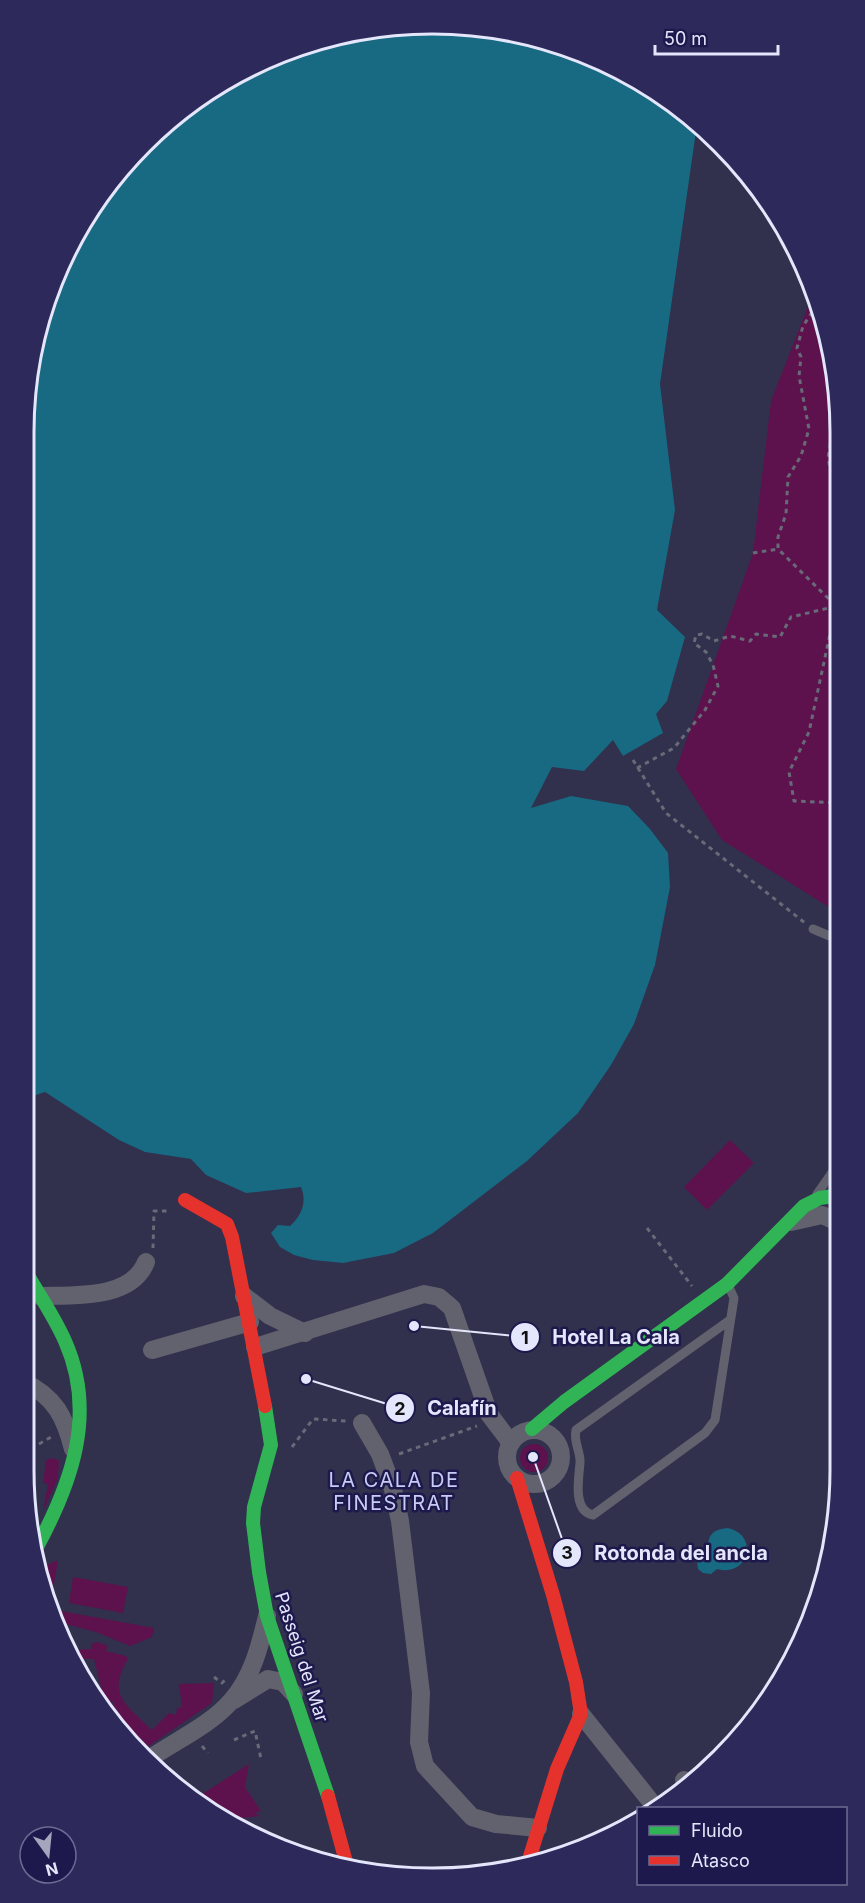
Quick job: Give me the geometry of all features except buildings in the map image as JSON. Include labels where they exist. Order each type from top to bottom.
[{"type":"street","points":[[652,1802],[581,1714],[576,1682],[517,1478],[507,1458],[511,1443],[516,1436],[532,1429],[564,1402],[727,1284],[796,1220],[810,1202],[830,1198]]},
{"type":"street","name":"Passeig del Mar","points":[[185,1200],[227,1224],[250,1322],[271,1436],[270,1451],[254,1507],[253,1523],[267,1616],[297,1698],[345,1859]]},
{"type":"street","points":[[796,1220],[822,1215],[830,1219]]},
{"type":"street","points":[[39,1296],[90,1294],[129,1286],[143,1271],[146,1262]]},
{"type":"street","points":[[34,1287],[69,1348],[82,1409],[76,1460],[60,1506],[41,1540]]},
{"type":"street","points":[[255,1347],[424,1294],[439,1297],[452,1308],[493,1420],[511,1443]]},
{"type":"street","points":[[244,1296],[270,1316],[305,1333]]},
{"type":"street","points":[[152,1350],[250,1322]]},
{"type":"street","points":[[34,1387],[44,1392],[66,1422],[76,1460]]},
{"type":"street","points":[[555,1439],[556,1417],[564,1402]]},
{"type":"street","points":[[362,1423],[382,1460],[393,1489],[400,1521],[421,1693],[419,1742],[424,1766],[472,1817],[496,1824],[538,1828]]},
{"type":"street","points":[[528,1517],[536,1489],[553,1476],[561,1462],[562,1454],[555,1439],[548,1433],[532,1429]]},
{"type":"street","points":[[517,1478],[531,1484],[536,1489]]},
{"type":"street","points":[[231,1701],[246,1679],[258,1653],[267,1616]]},
{"type":"street","points":[[154,1755],[231,1701],[268,1679],[283,1683],[297,1698]]},
{"type":"street","points":[[530,1856],[556,1769],[581,1714]]},
{"type":"lane","points":[[813,929],[830,936]]},
{"type":"lane","points":[[810,1202],[830,1175]]},
{"type":"lane","points":[[727,1284],[733,1290],[734,1298],[715,1420],[705,1433],[593,1515],[588,1514],[584,1510],[576,1486],[580,1462],[574,1436],[576,1430],[730,1320]]},
{"type":"path","points":[[812,313],[803,326],[797,348],[801,357],[799,376],[809,429],[801,456],[788,477],[786,514],[777,537],[778,549],[830,599]]},
{"type":"path","points":[[830,445],[828,458],[830,467]]},
{"type":"path","points":[[753,553],[778,549]]},
{"type":"path","points":[[637,768],[674,748],[705,710],[718,686],[710,658],[706,652],[694,644],[696,635],[702,634],[714,641],[730,636],[750,641],[756,634],[780,637],[791,617],[830,608]]},
{"type":"path","points":[[830,638],[809,732],[789,772],[794,801],[830,803]]},
{"type":"path","points":[[633,760],[666,813],[813,929]]},
{"type":"path","points":[[146,1262],[152,1251],[154,1211],[167,1212],[173,1196],[185,1200]]},
{"type":"path","points":[[647,1228],[704,1302]]},
{"type":"path","points":[[270,1451],[286,1454],[313,1419],[331,1418],[362,1423]]},
{"type":"path","points":[[382,1460],[493,1420]]},
{"type":"path","points":[[234,1740],[255,1731],[261,1759]]},
{"type":"path","points":[[203,1745],[208,1753]]},
{"type":"shaded area","points":[[809,304],[823,355],[830,406],[830,907],[722,840],[676,769],[753,553],[771,401]]},
{"type":"shaded area","points":[[730,1140],[754,1163],[707,1210],[684,1187]]},
{"type":"shaded area","points":[[534,1444],[544,1448],[548,1458],[544,1468],[534,1472],[524,1468],[520,1458],[524,1448]]},
{"type":"shaded area","points":[[50,1458],[59,1460],[58,1478],[43,1511],[48,1484],[43,1483],[46,1461]]},
{"type":"shaded area","points":[[58,1560],[53,1590],[48,1574],[46,1565]]},
{"type":"shaded area","points":[[73,1577],[128,1587],[123,1613],[69,1603]]},
{"type":"shaded area","points":[[61,1611],[154,1628],[152,1637],[130,1646],[96,1632],[65,1624]]},
{"type":"shaded area","points":[[98,1642],[108,1646],[106,1651],[126,1656],[128,1659],[122,1671],[119,1691],[122,1699],[152,1730],[169,1713],[176,1715],[177,1708],[182,1707],[179,1684],[214,1683],[212,1703],[147,1747],[117,1713],[113,1702],[110,1703],[102,1692],[94,1659],[82,1659],[77,1650],[91,1649],[91,1644]]},
{"type":"shaded area","points":[[249,1764],[245,1787],[261,1811],[255,1813],[260,1816],[239,1818],[202,1794]]},
{"type":"water","points":[[406,35],[459,35],[484,38],[536,48],[560,56],[585,65],[632,88],[696,134],[660,384],[675,510],[657,610],[685,637],[667,701],[656,714],[663,733],[623,756],[613,740],[584,771],[552,767],[531,808],[571,796],[628,806],[650,829],[668,853],[670,887],[655,965],[634,1024],[611,1065],[578,1113],[527,1161],[433,1233],[394,1253],[343,1263],[313,1260],[294,1255],[280,1247],[271,1233],[278,1225],[290,1226],[298,1217],[304,1198],[301,1187],[246,1193],[206,1175],[191,1159],[145,1152],[119,1140],[45,1092],[34,1096],[35,406],[48,329],[65,280],[88,233],[133,170],[170,133],[190,117],[256,76],[329,48]]},
{"type":"water","points":[[727,1528],[744,1538],[747,1546],[743,1562],[728,1570],[717,1569],[711,1574],[703,1573],[698,1569],[697,1562],[706,1550],[709,1538],[714,1532]]},
{"type":"traffic: fast","points":[[532,1429],[564,1402],[727,1284],[804,1206],[820,1198],[830,1196]]},
{"type":"traffic: fast","points":[[34,1286],[65,1341],[74,1368],[79,1394],[79,1421],[70,1472],[61,1498],[41,1540]]},
{"type":"traffic: fast","points":[[265,1406],[271,1445],[254,1507],[253,1523],[259,1572],[267,1616],[328,1796]]},
{"type":"traffic: jam","points":[[185,1200],[227,1224],[232,1237],[265,1406]]},
{"type":"traffic: jam","points":[[517,1478],[553,1595],[576,1682],[581,1714],[557,1769],[530,1856]]},
{"type":"traffic: jam","points":[[328,1796],[345,1859]]},
{"type":"place","name":"Hotel La Cala","points":[[414,1326]]},
{"type":"place","name":"Calafín","points":[[306,1379]]},
{"type":"place","name":"Rotonda del ancla","points":[[533,1457]]},
{"type":"district","name":"LA CALA DE FINESTRAT","points":[[394,1492]]}]
